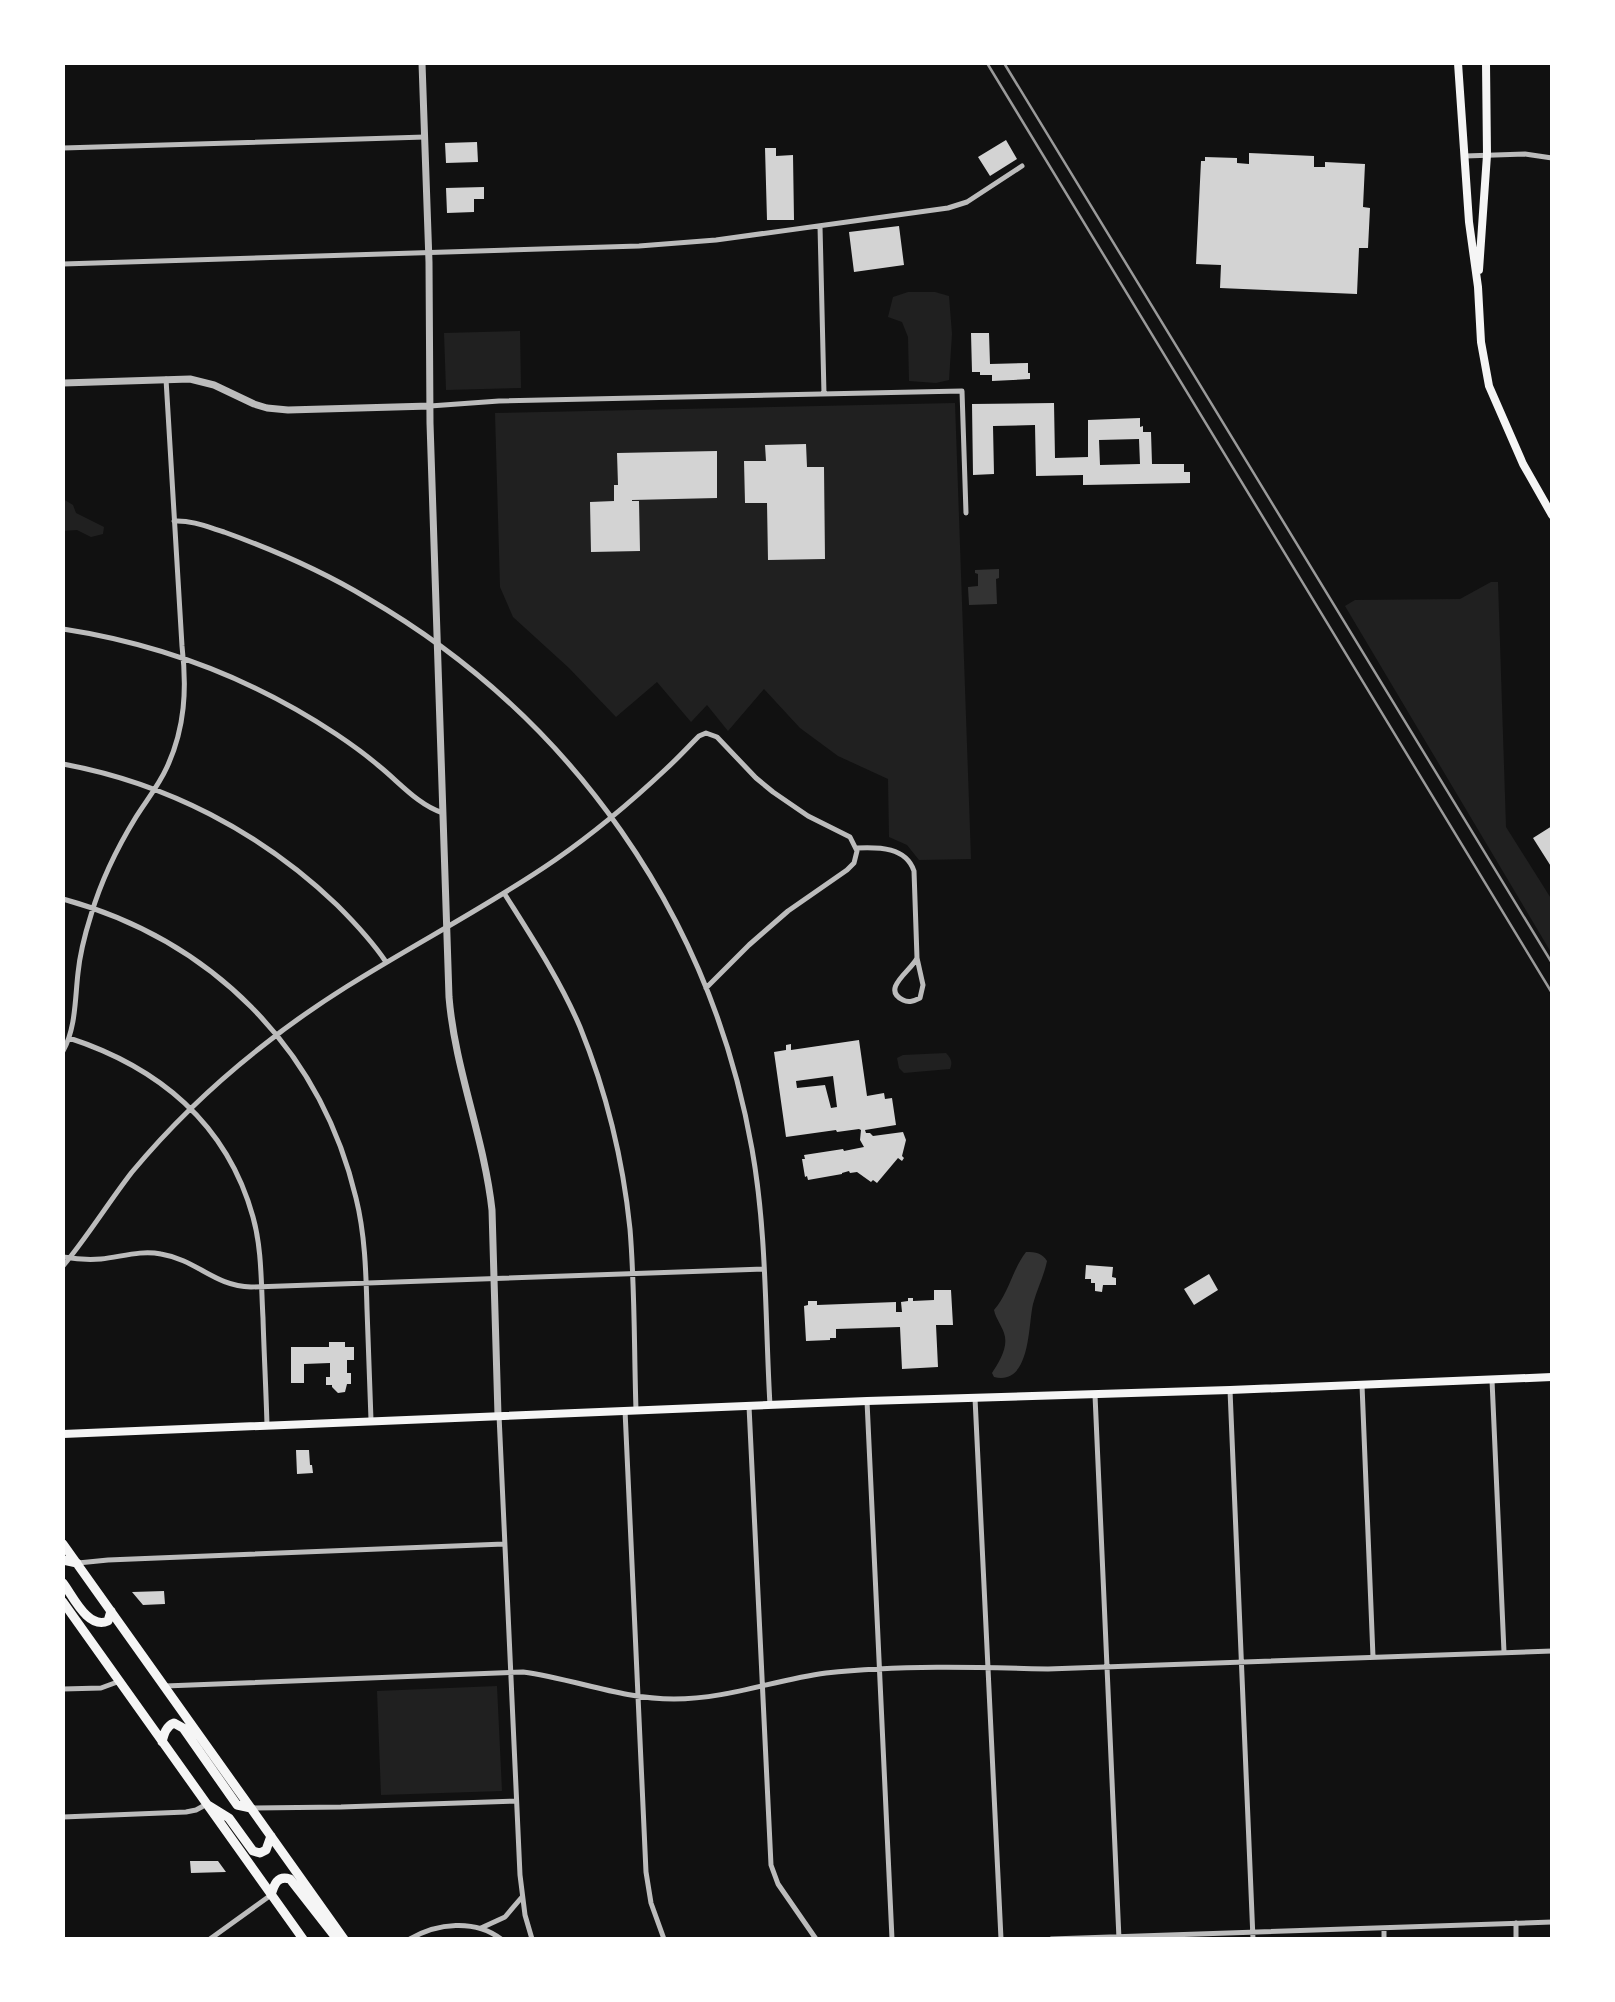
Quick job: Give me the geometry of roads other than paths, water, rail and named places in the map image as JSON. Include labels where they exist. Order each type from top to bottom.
[{"type":"main road","points":[[1458,63],[1469,222],[1478,287],[1481,342],[1489,386],[1522,464],[1552,515]]},
{"type":"main road","points":[[1478,287],[1487,155],[1486,63]]},
{"type":"main road","points":[[63,1434],[625,1410],[1552,1377]]},
{"type":"main road","points":[[63,1544],[344,1939]]},
{"type":"main road","points":[[63,1560],[77,1563]]},
{"type":"main road","points":[[63,1583],[95,1623],[108,1621],[111,1611]]},
{"type":"main road","points":[[63,1602],[303,1939]]},
{"type":"main road","points":[[162,1741],[170,1725],[174,1723],[184,1728],[237,1805],[251,1808]]},
{"type":"main road","points":[[207,1804],[229,1818],[253,1851],[260,1853],[266,1850],[271,1836]]},
{"type":"main road","points":[[271,1895],[279,1879],[290,1879],[333,1934],[344,1939]]},
{"type":"street","points":[[422,63],[449,997],[460,1069],[483,1153],[492,1210],[498,1415],[516,1801],[522,1897],[532,1939]]},
{"type":"street","points":[[63,148],[425,137]]},
{"type":"street","points":[[1465,156],[1525,154],[1552,158]]},
{"type":"street","points":[[63,264],[677,244],[956,206],[967,202],[1022,166]]},
{"type":"street","points":[[820,226],[824,394]]},
{"type":"street","points":[[63,1051],[69,1038],[80,959],[93,908],[113,859],[167,767],[180,725],[186,683],[166,379]]},
{"type":"street","points":[[63,383],[190,379],[277,410],[430,407],[499,401],[962,391],[966,513]]},
{"type":"street","points":[[174,521],[185,520],[213,528],[294,560],[364,596],[438,644],[486,681],[536,727],[612,817],[676,921],[706,988],[732,1063],[748,1127],[759,1198],[770,1405]]},
{"type":"street","points":[[63,629],[113,638],[183,658],[253,687],[310,718],[379,765],[425,805],[443,813]]},
{"type":"street","points":[[63,1266],[66,1258],[131,1174],[168,1131],[221,1080],[315,1006],[554,860],[612,817],[699,736],[706,733],[717,737],[773,792],[808,816],[850,837],[856,845],[854,863],[847,870],[788,911],[706,988]]},
{"type":"street","points":[[63,764],[155,788],[225,822],[283,859],[323,892],[371,941],[386,962]]},
{"type":"street","points":[[856,845],[897,852],[910,861],[915,877],[917,958],[923,990],[920,998],[911,1002],[897,994],[896,983],[914,966],[917,958]]},
{"type":"street","points":[[504,893],[543,955],[579,1027],[616,1141],[630,1229],[636,1410]]},
{"type":"street","points":[[63,899],[133,923],[189,955],[233,990],[277,1035],[308,1079],[339,1142],[357,1199],[366,1283],[372,1420]]},
{"type":"street","points":[[69,1038],[103,1050],[165,1086],[210,1131],[228,1158],[245,1194],[257,1240],[262,1287],[267,1425]]},
{"type":"street","points":[[66,1258],[99,1259],[153,1253],[190,1263],[225,1283],[241,1287],[764,1269]]},
{"type":"street","points":[[1492,1380],[1504,1652]]},
{"type":"street","points":[[1362,1385],[1373,1657]]},
{"type":"street","points":[[1230,1390],[1253,1936]]},
{"type":"street","points":[[1095,1395],[1119,1938]]},
{"type":"street","points":[[975,1398],[1001,1939]]},
{"type":"street","points":[[867,1401],[892,1939]]},
{"type":"street","points":[[749,1406],[771,1865],[778,1884],[816,1939]]},
{"type":"street","points":[[625,1410],[646,1872],[651,1903],[664,1939]]},
{"type":"street","points":[[77,1563],[505,1544]]},
{"type":"street","points":[[164,1686],[523,1672],[613,1693],[673,1699],[707,1697],[828,1673],[880,1670],[989,1667],[1048,1670],[1552,1651]]},
{"type":"street","points":[[63,1689],[101,1688],[120,1681]]},
{"type":"street","points":[[251,1808],[516,1801]]},
{"type":"street","points":[[63,1817],[186,1812],[207,1804]]},
{"type":"street","points":[[210,1939],[271,1895]]},
{"type":"street","points":[[481,1928],[505,1917],[522,1897]]},
{"type":"street","points":[[1051,1939],[1253,1936],[1552,1922]]},
{"type":"street","points":[[1516,1923],[1516,1939]]},
{"type":"street","points":[[410,1939],[437,1928],[453,1926],[481,1928],[502,1939]]},
{"type":"street","points":[[1384,1928],[1384,1939]]},
{"type":"railway","points":[[987,63],[1552,993]]},
{"type":"railway","points":[[1004,63],[1552,963]]}]
